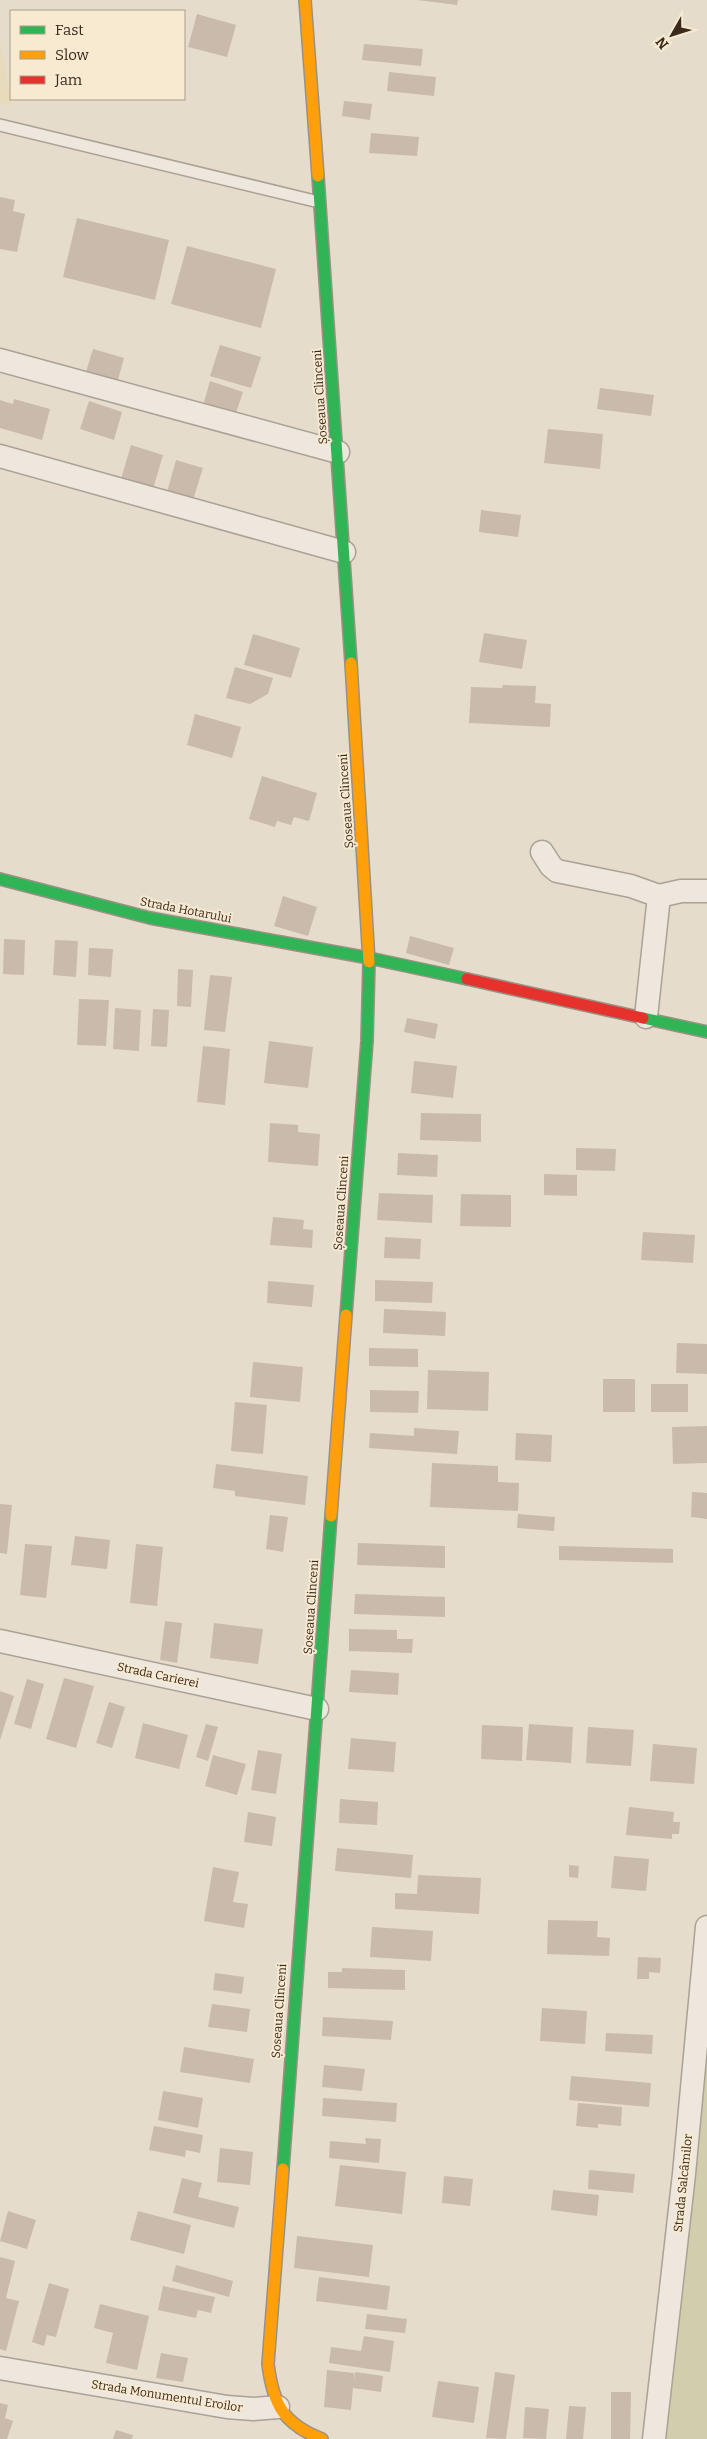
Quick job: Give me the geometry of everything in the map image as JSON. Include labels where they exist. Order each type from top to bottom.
[{"type":"main road","name":"Șoseaua Clinceni","points":[[278,2406],[270,2387],[268,2364],[367,1041],[369,958],[338,452],[305,0]]},
{"type":"main road","name":"Strada Hotarului","points":[[0,880],[150,918],[369,958],[646,1017],[707,1032]]},
{"type":"main road","points":[[278,2406],[286,2419],[311,2437]]},
{"type":"street","points":[[0,360],[338,452]]},
{"type":"street","points":[[0,456],[344,552]]},
{"type":"street","points":[[542,852],[551,866],[557,871],[631,886],[659,896],[681,891],[707,891]]},
{"type":"street","points":[[646,1017],[659,896]]},
{"type":"street","name":"Strada Carierei","points":[[0,1641],[317,1709]]},
{"type":"street","name":"Strada Salcâmilor","points":[[654,2439],[684,2174],[707,1927]]},
{"type":"street","name":"Strada Monumentul Eroilor","points":[[0,2368],[227,2408],[253,2410],[278,2406]]},
{"type":"lane","points":[[0,125],[321,202]]},
{"type":"shaded area","points":[[0,40],[12,106],[0,103]]},
{"type":"shaded area","points":[[704,2058],[707,2058],[707,2439],[661,2439]]},
{"type":"building","points":[[417,0],[458,0],[457,5]]},
{"type":"building","points":[[197,14],[236,25],[227,57],[188,47]]},
{"type":"building","points":[[364,44],[423,49],[421,66],[362,60]]},
{"type":"building","points":[[389,72],[436,77],[434,96],[387,91]]},
{"type":"building","points":[[344,101],[372,104],[370,120],[342,116]]},
{"type":"building","points":[[371,133],[419,137],[417,156],[369,153]]},
{"type":"building","points":[[0,197],[15,200],[13,211],[25,214],[17,252],[0,249]]},
{"type":"building","points":[[77,218],[169,240],[155,300],[63,277]]},
{"type":"building","points":[[187,246],[276,269],[261,328],[171,304]]},
{"type":"building","points":[[220,345],[261,357],[251,388],[210,376]]},
{"type":"building","points":[[93,349],[124,358],[116,387],[84,378]]},
{"type":"building","points":[[210,381],[243,392],[234,419],[202,409]]},
{"type":"building","points":[[600,388],[654,395],[651,416],[597,409]]},
{"type":"building","points":[[14,399],[50,409],[42,440],[0,428],[0,400],[13,404]]},
{"type":"building","points":[[89,401],[122,412],[114,440],[80,429]]},
{"type":"building","points":[[548,429],[603,434],[600,469],[544,463]]},
{"type":"building","points":[[131,445],[163,455],[153,489],[121,479]]},
{"type":"building","points":[[176,460],[203,468],[193,500],[167,492]]},
{"type":"building","points":[[481,510],[521,515],[518,537],[479,532]]},
{"type":"building","points":[[484,633],[527,640],[522,669],[479,662]]},
{"type":"building","points":[[253,634],[300,648],[291,678],[244,665]]},
{"type":"building","points":[[235,667],[273,678],[268,694],[250,704],[226,698]]},
{"type":"building","points":[[503,685],[536,686],[535,703],[551,704],[550,727],[469,723],[471,687],[502,688]]},
{"type":"building","points":[[195,714],[241,727],[232,758],[187,745]]},
{"type":"building","points":[[262,776],[317,793],[309,821],[294,817],[291,825],[277,821],[275,827],[249,819]]},
{"type":"building","points":[[283,896],[317,907],[308,936],[274,926]]},
{"type":"building","points":[[410,936],[454,948],[449,965],[406,953]]},
{"type":"building","points":[[4,939],[25,940],[24,975],[3,974]]},
{"type":"building","points":[[55,940],[78,941],[76,977],[53,975]]},
{"type":"building","points":[[89,948],[113,949],[111,977],[88,975]]},
{"type":"building","points":[[178,969],[193,970],[191,1007],[177,1006]]},
{"type":"building","points":[[210,975],[232,977],[225,1032],[204,1030]]},
{"type":"building","points":[[79,999],[109,1000],[106,1046],[77,1045]]},
{"type":"building","points":[[115,1008],[141,1010],[139,1051],[113,1049]]},
{"type":"building","points":[[153,1009],[169,1010],[167,1047],[151,1046]]},
{"type":"building","points":[[407,1018],[438,1024],[435,1039],[404,1032]]},
{"type":"building","points":[[269,1041],[313,1047],[308,1088],[264,1083]]},
{"type":"building","points":[[203,1046],[230,1049],[225,1105],[197,1102]]},
{"type":"building","points":[[414,1061],[457,1066],[453,1098],[411,1093]]},
{"type":"building","points":[[421,1113],[481,1114],[481,1142],[420,1140]]},
{"type":"building","points":[[270,1123],[298,1125],[298,1132],[320,1134],[318,1166],[268,1162]]},
{"type":"building","points":[[576,1148],[616,1149],[615,1171],[576,1170]]},
{"type":"building","points":[[398,1153],[438,1155],[437,1177],[397,1175]]},
{"type":"building","points":[[544,1174],[577,1175],[577,1196],[544,1195]]},
{"type":"building","points":[[379,1193],[433,1195],[432,1223],[377,1220]]},
{"type":"building","points":[[461,1194],[511,1195],[511,1227],[460,1226]]},
{"type":"building","points":[[273,1217],[304,1220],[303,1229],[313,1230],[312,1248],[270,1245]]},
{"type":"building","points":[[643,1232],[695,1235],[693,1263],[641,1260]]},
{"type":"building","points":[[385,1237],[421,1239],[420,1259],[384,1258]]},
{"type":"building","points":[[375,1280],[433,1282],[432,1303],[375,1301]]},
{"type":"building","points":[[268,1281],[314,1285],[312,1307],[267,1303]]},
{"type":"building","points":[[384,1309],[446,1312],[445,1336],[383,1333]]},
{"type":"building","points":[[677,1343],[707,1344],[707,1374],[676,1373]]},
{"type":"building","points":[[369,1348],[418,1349],[418,1367],[369,1366]]},
{"type":"building","points":[[253,1362],[303,1367],[300,1402],[250,1397]]},
{"type":"building","points":[[428,1370],[489,1372],[488,1411],[427,1409]]},
{"type":"building","points":[[603,1379],[635,1379],[635,1412],[603,1412]]},
{"type":"building","points":[[651,1384],[688,1384],[688,1412],[651,1412]]},
{"type":"building","points":[[370,1390],[419,1391],[418,1413],[370,1412]]},
{"type":"building","points":[[235,1402],[267,1405],[263,1454],[231,1451]]},
{"type":"building","points":[[707,1426],[707,1463],[673,1464],[672,1427]]},
{"type":"building","points":[[414,1428],[459,1431],[457,1454],[369,1448],[370,1433],[414,1436]]},
{"type":"building","points":[[516,1433],[552,1435],[551,1462],[515,1460]]},
{"type":"building","points":[[432,1463],[498,1466],[498,1482],[519,1483],[518,1511],[430,1507]]},
{"type":"building","points":[[216,1464],[308,1476],[305,1505],[235,1496],[235,1491],[213,1488]]},
{"type":"building","points":[[692,1492],[707,1493],[707,1519],[691,1517]]},
{"type":"building","points":[[0,1504],[12,1505],[7,1554],[0,1553]]},
{"type":"building","points":[[518,1514],[555,1517],[554,1531],[517,1528]]},
{"type":"building","points":[[270,1515],[288,1517],[283,1552],[266,1549]]},
{"type":"building","points":[[75,1536],[110,1540],[107,1569],[71,1565]]},
{"type":"building","points":[[358,1543],[445,1546],[445,1568],[357,1565]]},
{"type":"building","points":[[25,1544],[52,1546],[46,1598],[20,1595]]},
{"type":"building","points":[[136,1544],[163,1547],[157,1606],[130,1603]]},
{"type":"building","points":[[559,1546],[673,1549],[673,1563],[559,1560]]},
{"type":"building","points":[[355,1594],[445,1597],[445,1617],[354,1614]]},
{"type":"building","points":[[165,1621],[182,1623],[177,1663],[160,1660]]},
{"type":"building","points":[[214,1623],[263,1629],[258,1664],[210,1658]]},
{"type":"building","points":[[349,1629],[397,1630],[397,1639],[413,1639],[412,1653],[349,1651]]},
{"type":"building","points":[[351,1670],[399,1673],[398,1695],[349,1692]]},
{"type":"building","points":[[64,1678],[94,1686],[76,1748],[46,1739]]},
{"type":"building","points":[[27,1679],[44,1684],[31,1729],[14,1724]]},
{"type":"building","points":[[0,1691],[14,1696],[0,1740]]},
{"type":"building","points":[[109,1702],[125,1707],[112,1748],[96,1743]]},
{"type":"building","points":[[143,1723],[188,1735],[179,1769],[135,1758]]},
{"type":"building","points":[[206,1724],[218,1727],[208,1761],[196,1757]]},
{"type":"building","points":[[529,1724],[573,1727],[571,1763],[526,1760]]},
{"type":"building","points":[[482,1725],[523,1727],[522,1761],[481,1759]]},
{"type":"building","points":[[588,1727],[634,1730],[631,1766],[586,1763]]},
{"type":"building","points":[[351,1738],[396,1742],[394,1772],[348,1769]]},
{"type":"building","points":[[653,1744],[697,1748],[694,1784],[650,1781]]},
{"type":"building","points":[[258,1750],[282,1754],[276,1794],[251,1790]]},
{"type":"building","points":[[213,1755],[246,1764],[237,1795],[205,1786]]},
{"type":"building","points":[[340,1799],[378,1802],[377,1825],[339,1823]]},
{"type":"building","points":[[629,1807],[674,1812],[673,1822],[680,1822],[679,1834],[672,1834],[672,1839],[626,1835]]},
{"type":"building","points":[[248,1812],[276,1817],[272,1846],[244,1842]]},
{"type":"building","points":[[337,1848],[413,1855],[411,1878],[335,1871]]},
{"type":"building","points":[[614,1856],[649,1859],[646,1891],[611,1888]]},
{"type":"building","points":[[569,1865],[579,1866],[578,1878],[569,1877]]},
{"type":"building","points":[[213,1867],[239,1872],[233,1902],[248,1904],[244,1928],[204,1921]]},
{"type":"building","points":[[418,1875],[481,1878],[479,1914],[395,1909],[395,1893],[417,1894]]},
{"type":"building","points":[[548,1920],[598,1921],[597,1937],[610,1938],[609,1956],[547,1954]]},
{"type":"building","points":[[372,1927],[433,1931],[431,1961],[370,1957]]},
{"type":"building","points":[[638,1957],[661,1958],[660,1973],[649,1972],[649,1979],[637,1979]]},
{"type":"building","points":[[342,1968],[405,1970],[405,1990],[328,1988],[328,1972],[342,1972]]},
{"type":"building","points":[[215,1973],[244,1977],[242,1994],[213,1990]]},
{"type":"building","points":[[212,2004],[250,2009],[247,2032],[208,2027]]},
{"type":"building","points":[[542,2008],[587,2011],[585,2044],[540,2041]]},
{"type":"building","points":[[323,2017],[393,2021],[391,2040],[322,2036]]},
{"type":"building","points":[[606,2033],[653,2035],[652,2054],[605,2051]]},
{"type":"building","points":[[184,2047],[254,2059],[250,2083],[180,2072]]},
{"type":"building","points":[[324,2065],[365,2069],[362,2091],[322,2087]]},
{"type":"building","points":[[571,2076],[651,2083],[649,2107],[569,2100]]},
{"type":"building","points":[[163,2091],[203,2098],[198,2128],[158,2120]]},
{"type":"building","points":[[323,2098],[397,2103],[396,2122],[322,2116]]},
{"type":"building","points":[[578,2103],[622,2107],[621,2126],[598,2124],[598,2128],[576,2126]]},
{"type":"building","points":[[154,2126],[203,2135],[200,2153],[186,2150],[185,2157],[149,2150]]},
{"type":"building","points":[[365,2138],[381,2139],[379,2163],[329,2158],[330,2141],[366,2144]]},
{"type":"building","points":[[220,2148],[253,2152],[250,2185],[217,2182]]},
{"type":"building","points":[[340,2165],[406,2172],[402,2214],[335,2206]]},
{"type":"building","points":[[589,2170],[635,2174],[633,2193],[588,2189]]},
{"type":"building","points":[[444,2176],[473,2179],[470,2206],[442,2203]]},
{"type":"building","points":[[182,2178],[202,2183],[198,2197],[239,2207],[234,2228],[173,2213]]},
{"type":"building","points":[[553,2190],[599,2195],[597,2216],[551,2210]]},
{"type":"building","points":[[8,2211],[36,2220],[27,2249],[0,2241]]},
{"type":"building","points":[[138,2211],[191,2225],[184,2254],[130,2240]]},
{"type":"building","points":[[297,2236],[373,2245],[369,2277],[294,2268]]},
{"type":"building","points":[[0,2257],[15,2261],[6,2298],[19,2301],[6,2351],[0,2349]]},
{"type":"building","points":[[176,2265],[233,2281],[229,2297],[172,2281]]},
{"type":"building","points":[[319,2277],[390,2286],[387,2310],[316,2301]]},
{"type":"building","points":[[49,2283],[69,2289],[56,2337],[47,2335],[44,2346],[32,2342]]},
{"type":"building","points":[[163,2286],[215,2297],[211,2313],[198,2310],[196,2318],[158,2310]]},
{"type":"building","points":[[100,2304],[149,2316],[137,2370],[106,2363],[113,2333],[94,2328]]},
{"type":"building","points":[[367,2314],[407,2319],[405,2333],[365,2329]]},
{"type":"building","points":[[364,2336],[394,2341],[390,2372],[329,2363],[331,2347],[361,2351]]},
{"type":"building","points":[[161,2353],[188,2358],[183,2382],[156,2378]]},
{"type":"building","points":[[327,2370],[354,2373],[354,2381],[355,2372],[383,2376],[381,2392],[353,2388],[351,2410],[324,2407]]},
{"type":"building","points":[[495,2372],[515,2375],[506,2439],[486,2438]]},
{"type":"building","points":[[438,2381],[479,2387],[474,2423],[432,2417]]},
{"type":"building","points":[[611,2392],[631,2392],[630,2439],[611,2439]]},
{"type":"building","points":[[0,2403],[8,2405],[5,2418],[13,2421],[7,2439],[0,2439]]},
{"type":"building","points":[[569,2406],[586,2407],[583,2439],[566,2439]]},
{"type":"building","points":[[525,2407],[549,2409],[546,2439],[523,2438]]},
{"type":"building","points":[[116,2430],[133,2435],[132,2439],[113,2439]]},
{"type":"traffic: fast","points":[[318,176],[351,663]]},
{"type":"traffic: fast","points":[[0,879],[150,918],[369,958],[467,979]]},
{"type":"traffic: fast","points":[[346,1315],[367,1041],[369,962]]},
{"type":"traffic: fast","points":[[643,1018],[707,1032]]},
{"type":"traffic: fast","points":[[283,2169],[331,1516]]},
{"type":"traffic: slow","points":[[305,0],[318,176]]},
{"type":"traffic: slow","points":[[351,663],[369,962]]},
{"type":"traffic: slow","points":[[331,1516],[346,1315]]},
{"type":"traffic: slow","points":[[283,2169],[268,2364],[270,2378],[282,2411],[298,2427],[322,2439]]},
{"type":"traffic: jam","points":[[467,979],[643,1018]]}]
